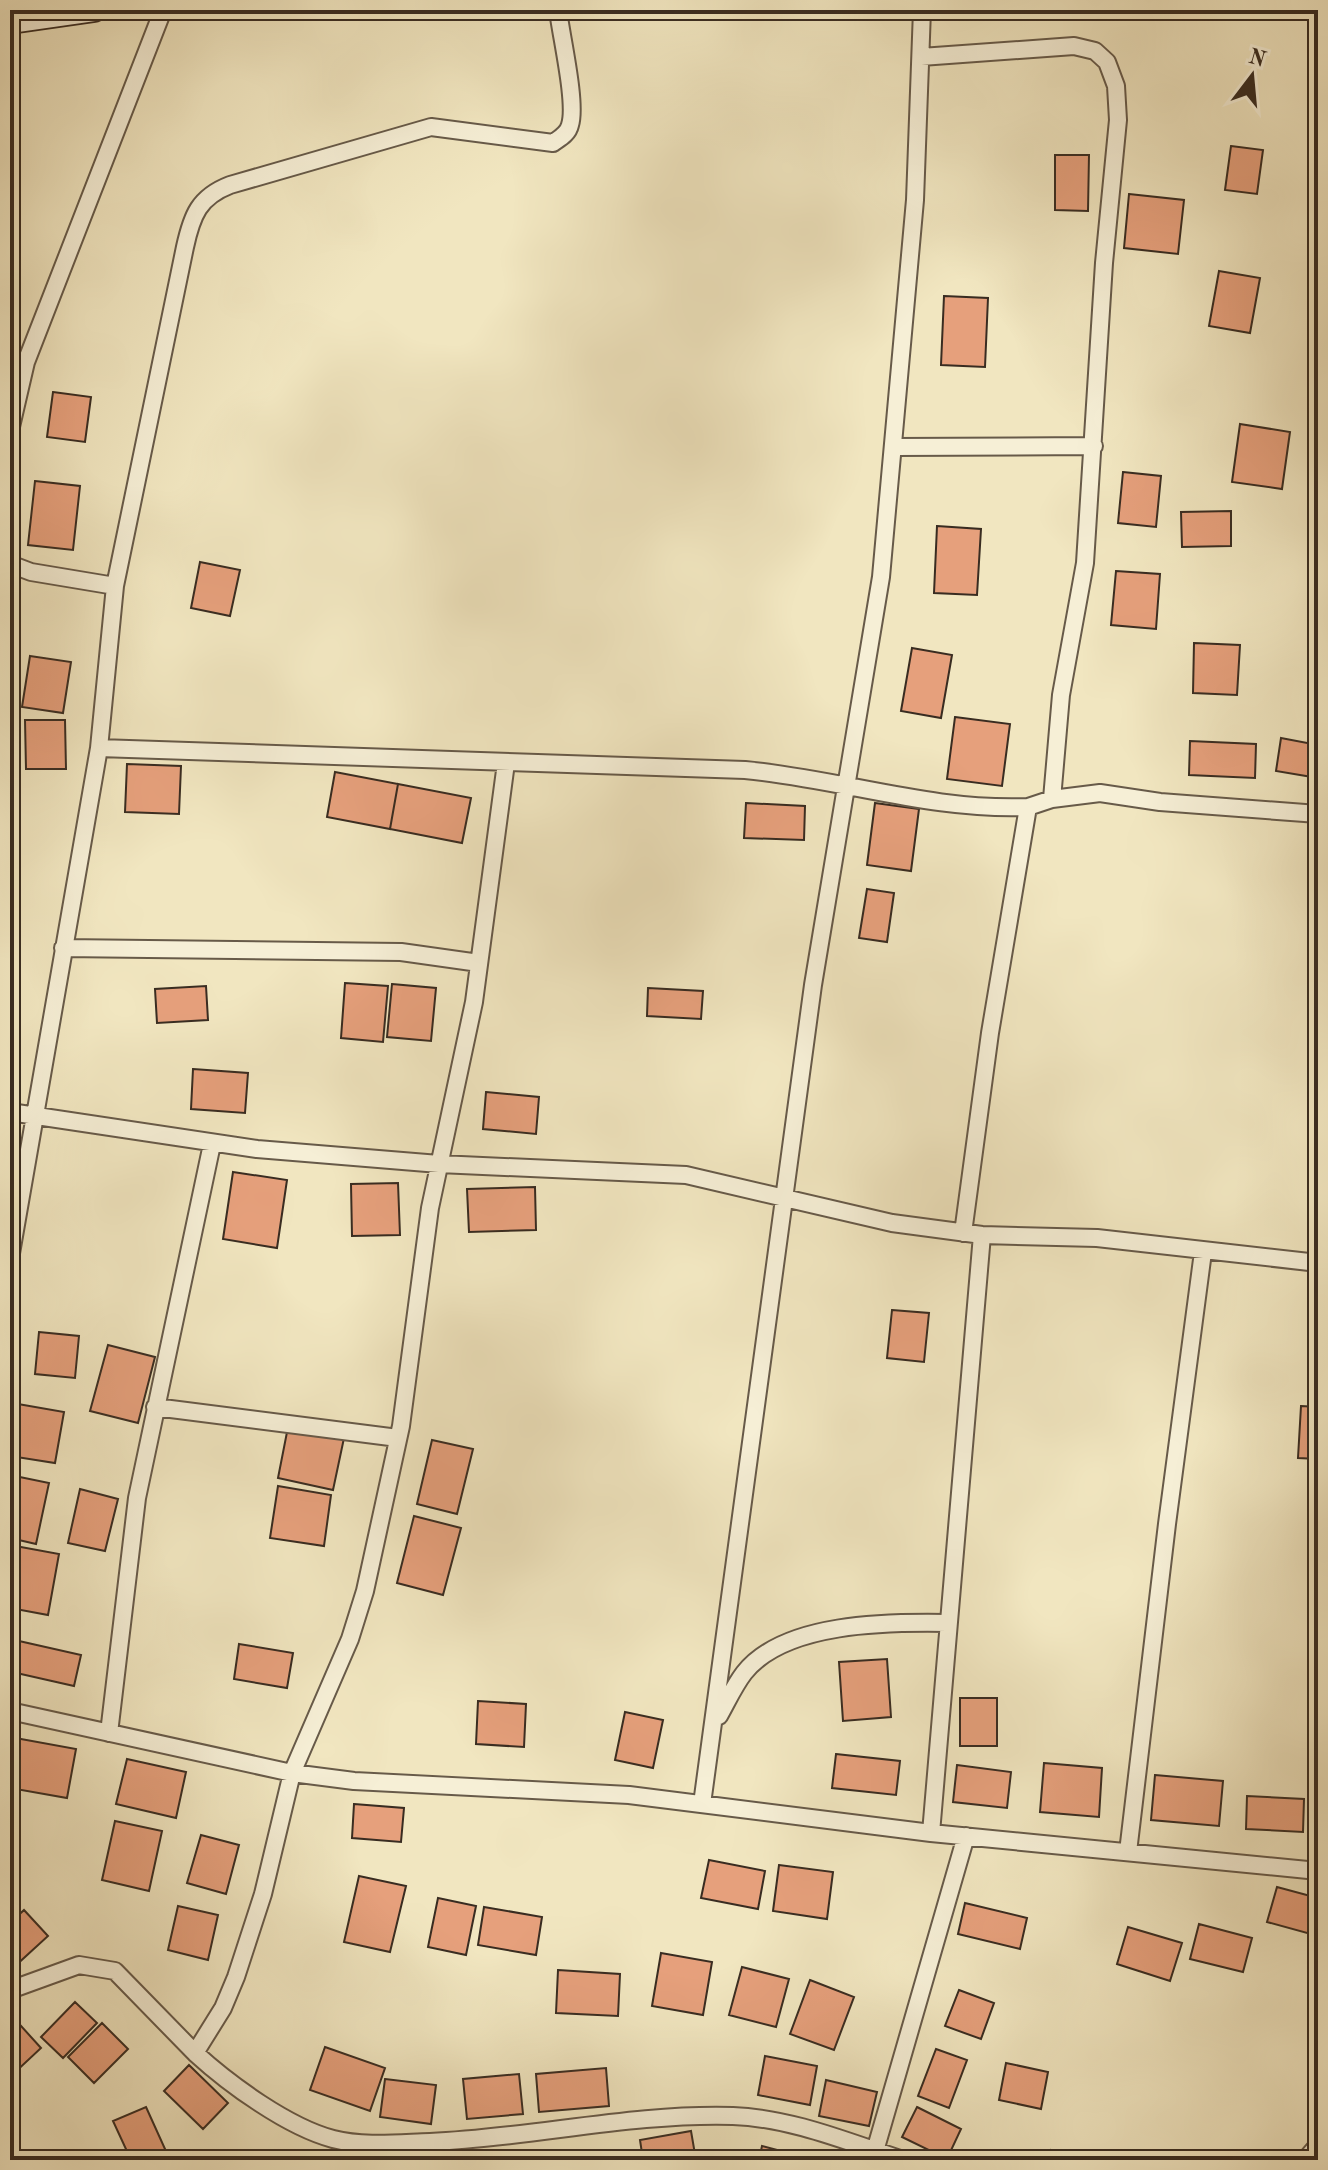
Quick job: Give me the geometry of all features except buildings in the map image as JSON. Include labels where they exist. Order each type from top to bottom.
[{"type":"main road","points":[[10,22],[94,10]]},
{"type":"street","points":[[10,431],[26,362],[163,10]]},
{"type":"street","points":[[10,1259],[99,748],[115,586],[185,247],[198,204],[212,192],[230,185],[307,160],[431,127],[537,144],[553,143],[565,135],[570,126],[572,109],[558,10]]},
{"type":"street","points":[[702,1804],[813,985],[881,577],[915,200],[922,10]]},
{"type":"street","points":[[921,57],[1074,46],[1095,51],[1107,62],[1116,86],[1117,160],[1104,263],[1085,563],[1061,695],[1052,799]]},
{"type":"street","points":[[894,447],[1094,446]]},
{"type":"street","points":[[10,564],[31,572],[115,586]]},
{"type":"street","points":[[99,748],[745,770],[969,808],[1028,807],[1052,799],[1100,793],[1160,802],[1318,814]]},
{"type":"street","points":[[195,2053],[223,2008],[236,1977],[263,1894],[292,1773],[350,1639],[365,1591],[398,1438],[421,1258],[479,963],[506,763]]},
{"type":"street","points":[[963,1233],[990,1033],[1028,807]]},
{"type":"street","points":[[63,948],[401,952],[479,963]]},
{"type":"street","points":[[10,1112],[212,1144],[439,1164],[686,1175],[892,1223],[963,1233],[1097,1238],[1318,1263]]},
{"type":"street","points":[[109,1733],[132,1528],[212,1144]]},
{"type":"street","points":[[931,1833],[982,1235]]},
{"type":"street","points":[[1128,1852],[1170,1494],[1203,1252]]},
{"type":"street","points":[[155,1407],[398,1438]]},
{"type":"street","points":[[714,1724],[744,1673],[762,1656],[787,1642],[823,1631],[910,1622],[947,1623]]},
{"type":"street","points":[[10,1711],[292,1773],[403,1785],[629,1795],[931,1833],[1318,1871]]},
{"type":"street","points":[[875,2151],[966,1836]]},
{"type":"street","points":[[10,1990],[79,1965],[115,1971],[213,2069],[303,2129],[335,2140],[378,2144],[482,2140],[673,2116],[736,2116],[782,2123],[903,2160]]},
{"type":"street","points":[[1305,2160],[1318,2145]]}]
